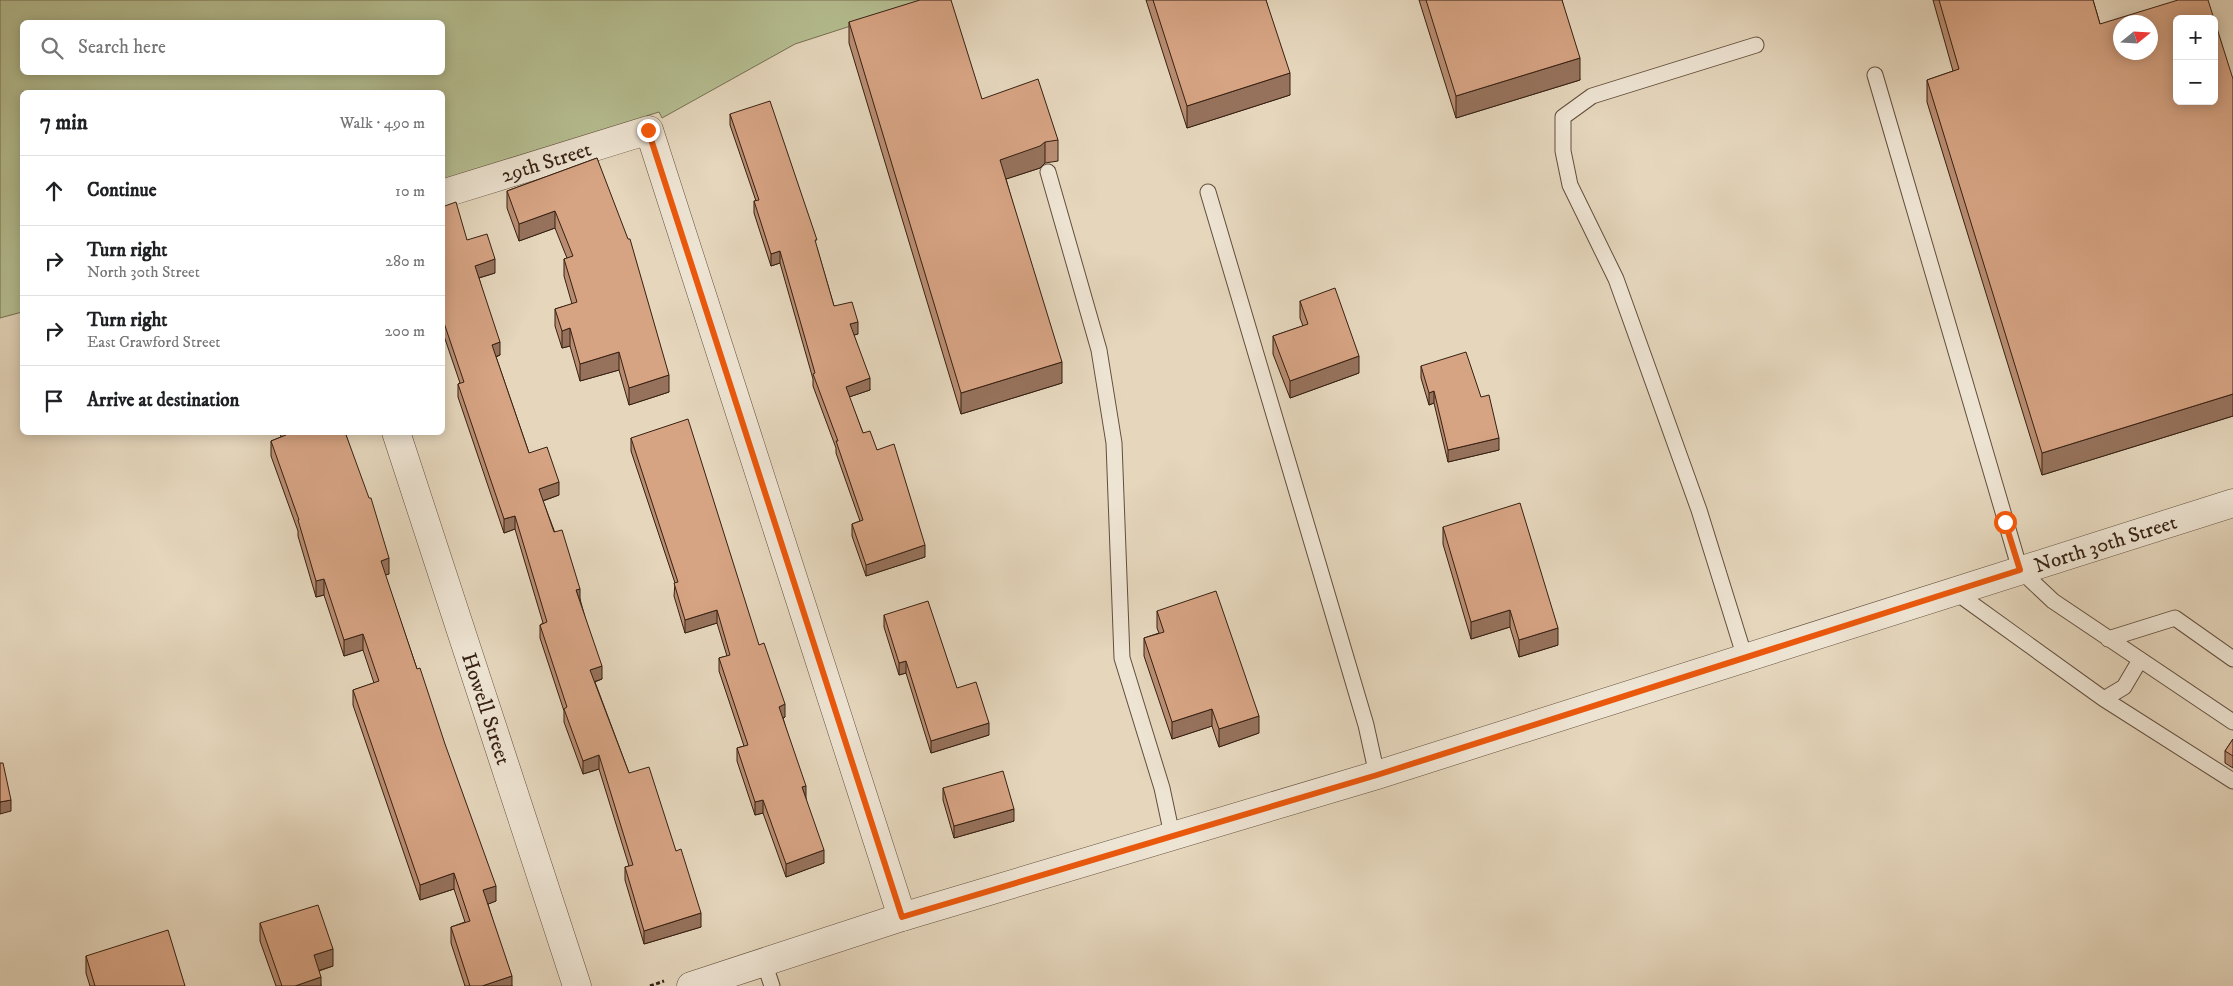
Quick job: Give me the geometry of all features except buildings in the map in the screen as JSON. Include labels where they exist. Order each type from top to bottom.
[{"type":"street","name":"29th Street","points":[[445,193],[648,130],[902,917]]},
{"type":"street","name":"Howell Street","points":[[397,435],[577,986]]},
{"type":"street","name":"North 30th Street","points":[[691,986],[768,974],[902,917],[1377,775],[2233,503]]},
{"type":"lane","points":[[1745,658],[1699,510],[1616,279],[1570,185],[1563,151],[1563,117],[1592,96],[1756,45]]},
{"type":"lane","points":[[1875,75],[2020,570],[2052,601],[2233,722]]},
{"type":"lane","points":[[1048,172],[1099,350],[1114,442],[1122,658],[1162,788],[1172,835]]},
{"type":"lane","points":[[1208,192],[1363,715],[1377,775]]},
{"type":"lane","points":[[1954,591],[2104,699],[2233,781]]},
{"type":"lane","points":[[2108,639],[2175,618],[2233,659]]},
{"type":"lane","points":[[2104,699],[2124,687],[2140,660]]},
{"type":"green space","points":[[0,0],[931,0],[795,44],[662,118],[659,112],[445,178],[445,90],[20,90],[20,313],[0,318]]},
{"type":"route","points":[[648,130],[902,917],[1377,775],[2020,570],[2005,522]]}]
